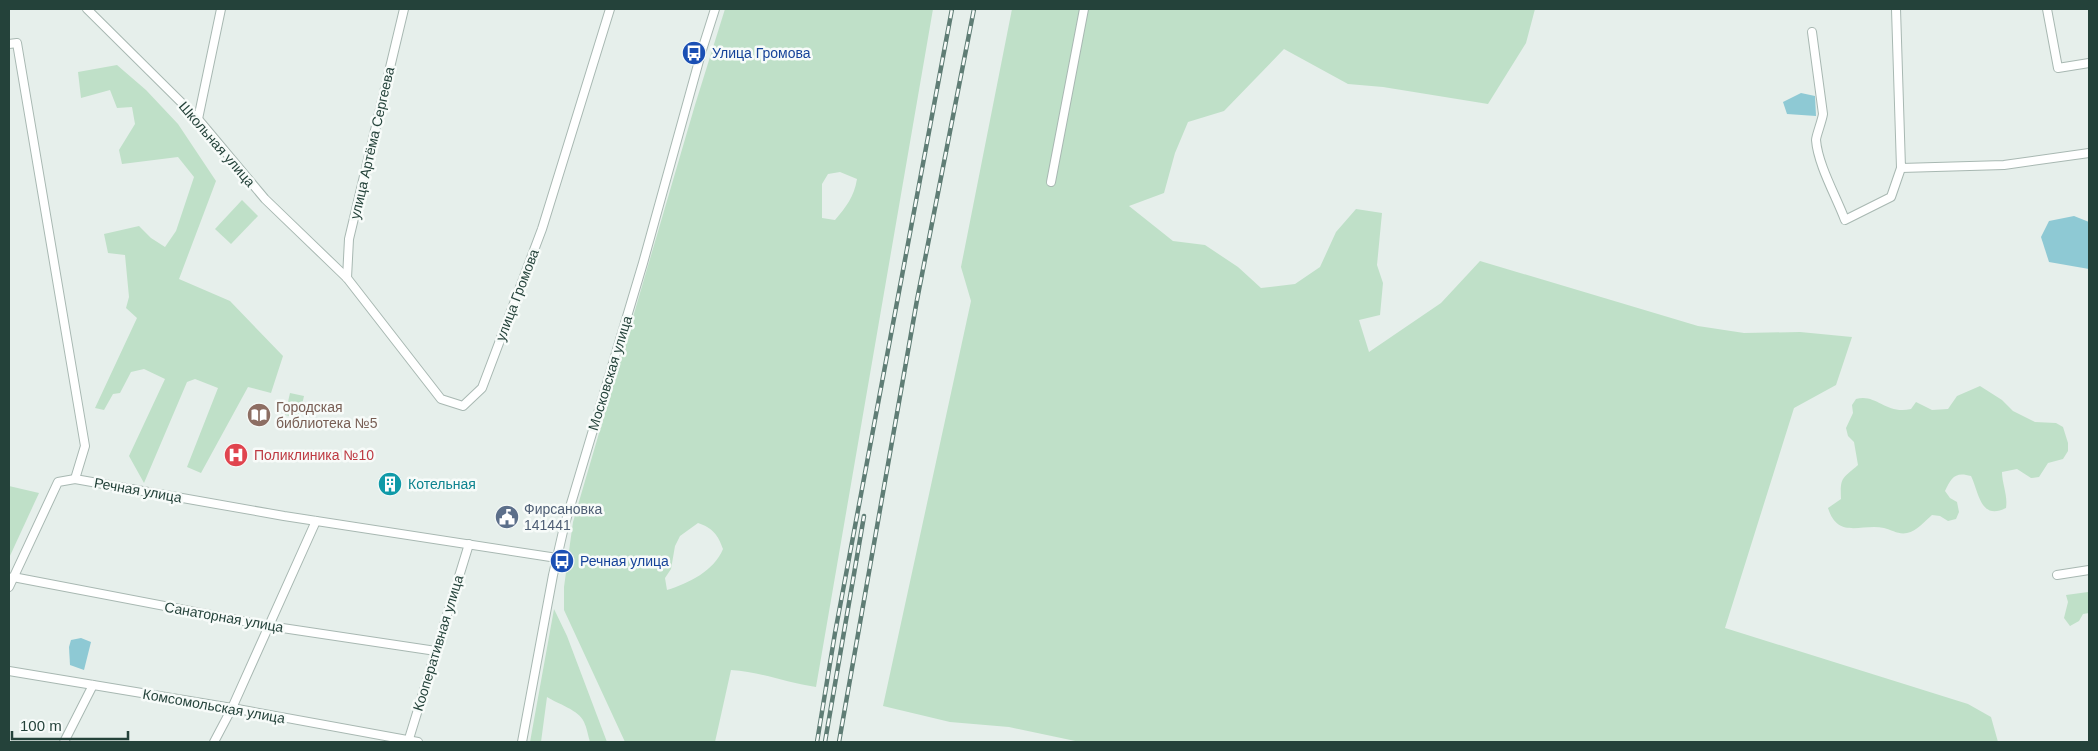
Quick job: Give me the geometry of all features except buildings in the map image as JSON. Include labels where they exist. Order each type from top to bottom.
[{"type":"street","name":"Школьная улица","points":[[87,9],[198,119],[265,199],[347,278]]},
{"type":"street","points":[[198,119],[221,9]]},
{"type":"street","name":"улица Артёма Сергеева","points":[[347,278],[349,238],[404,9]]},
{"type":"street","name":"улица Громова","points":[[347,278],[441,399],[463,406],[482,388],[542,229],[610,9]]},
{"type":"street","name":"Московская улица","points":[[522,742],[564,527],[643,264],[715,9]]},
{"type":"street","points":[[1051,182],[1084,9]]},
{"type":"street","points":[[1812,32],[1823,114],[1816,138],[1818,152],[1845,220],[1890,197],[1901,168],[1896,9]]},
{"type":"street","points":[[2047,9],[2058,68],[2089,64]]},
{"type":"street","name":"Речная улица","points":[[9,44],[17,43],[85,446],[75,479],[316,521],[557,558]]},
{"type":"street","points":[[1901,168],[2004,165],[2089,153]]},
{"type":"street","points":[[9,586],[58,482],[75,479]]},
{"type":"street","points":[[214,742],[232,708],[316,521]]},
{"type":"street","name":"Кооперативная улица","points":[[408,741],[468,544]]},
{"type":"street","points":[[2057,576],[2089,570]]},
{"type":"street","name":"Санаторная улица","points":[[14,577],[269,626],[436,651]]},
{"type":"street","name":"Комсомольская улица","points":[[9,671],[232,708],[418,742]]},
{"type":"street","points":[[64,742],[94,685]]},
{"type":"green space","points":[[725,9],[933,9],[816,687],[731,670],[715,742],[625,742],[564,610],[564,587],[573,522]],"holes":[[[840,172],[857,179],[854,191],[846,206],[835,220],[822,218],[822,184],[828,174]],[[698,523],[708,527],[714,533],[723,549],[714,564],[707,570],[692,580],[667,590],[665,578],[671,569],[675,546],[680,536]]]},
{"type":"green space","points":[[1012,9],[1535,9],[1526,43],[1488,104],[1383,87],[1348,84],[1284,49],[1224,111],[1188,122],[1175,153],[1164,193],[1129,206],[1173,241],[1205,245],[1238,267],[1261,288],[1295,284],[1320,267],[1336,232],[1356,209],[1382,213],[1377,265],[1383,283],[1380,315],[1359,320],[1369,352],[1441,303],[1480,261],[1698,326],[1744,333],[1800,332],[1852,337],[1836,385],[1794,408],[1725,628],[1968,704],[1991,717],[1998,742],[1080,742],[1009,727],[950,722],[883,706],[971,301],[961,267]]},
{"type":"green space","points":[[117,65],[146,90],[178,124],[216,181],[179,279],[230,301],[283,356],[271,393],[248,387],[201,473],[187,467],[218,388],[195,379],[187,382],[144,483],[129,456],[165,379],[144,369],[131,372],[120,393],[113,394],[104,410],[95,408],[137,318],[126,308],[129,297],[125,255],[108,253],[104,234],[139,226],[151,238],[165,247],[176,231],[194,177],[178,157],[122,164],[119,150],[135,124],[132,107],[117,108],[110,90],[81,98],[78,72]]},
{"type":"green space","points":[[242,200],[258,216],[231,244],[215,229]]},
{"type":"green space","points":[[1980,386],[2002,400],[2013,411],[2035,422],[2056,423],[2063,427],[2068,443],[2068,451],[2063,459],[2048,463],[2039,477],[2031,478],[2017,469],[2002,472],[2006,508],[1997,511],[1991,511],[1986,508],[1979,497],[1971,476],[1961,474],[1949,482],[1945,491],[1950,498],[1957,502],[1959,512],[1956,519],[1948,521],[1940,516],[1932,515],[1911,532],[1898,533],[1876,527],[1844,527],[1832,518],[1828,508],[1841,499],[1843,479],[1858,465],[1854,442],[1848,436],[1846,428],[1853,413],[1852,405],[1856,399],[1870,399],[1888,407],[1902,410],[1911,409],[1916,402],[1932,410],[1948,409],[1957,396]]},
{"type":"green space","points":[[290,393],[304,396],[299,418],[285,415]]},
{"type":"green space","points":[[9,486],[39,493],[9,558]]},
{"type":"green space","points":[[2088,592],[2089,613],[2083,614],[2079,621],[2070,626],[2064,618],[2068,602],[2066,595]]},
{"type":"green space","points":[[554,609],[567,636],[607,742],[590,742],[584,722],[578,714],[547,697],[541,742],[530,742]]},
{"type":"water","points":[[1801,93],[1815,96],[1816,116],[1787,114],[1783,102]]},
{"type":"water","points":[[2074,216],[2089,222],[2089,269],[2049,262],[2041,237],[2049,221]]},
{"type":"water","points":[[81,638],[91,642],[84,670],[70,665],[69,647],[71,640]]},
{"type":"railway","points":[[817,742],[835,633],[952,9]]},
{"type":"railway","points":[[839,742],[917,300],[974,9]]},
{"type":"railway","points":[[825,742],[864,516]]},
{"type":"place","name":"Улица Громова","points":[[694,53]]},
{"type":"place","name":"Городская библиотека №5","points":[[259,415]]},
{"type":"place","name":"Поликлиника №10","points":[[236,455]]},
{"type":"place","name":"Котельная","points":[[390,484]]},
{"type":"place","name":"Фирсановка 141441","points":[[507,517]]},
{"type":"place","name":"Речная улица","points":[[562,561]]}]
